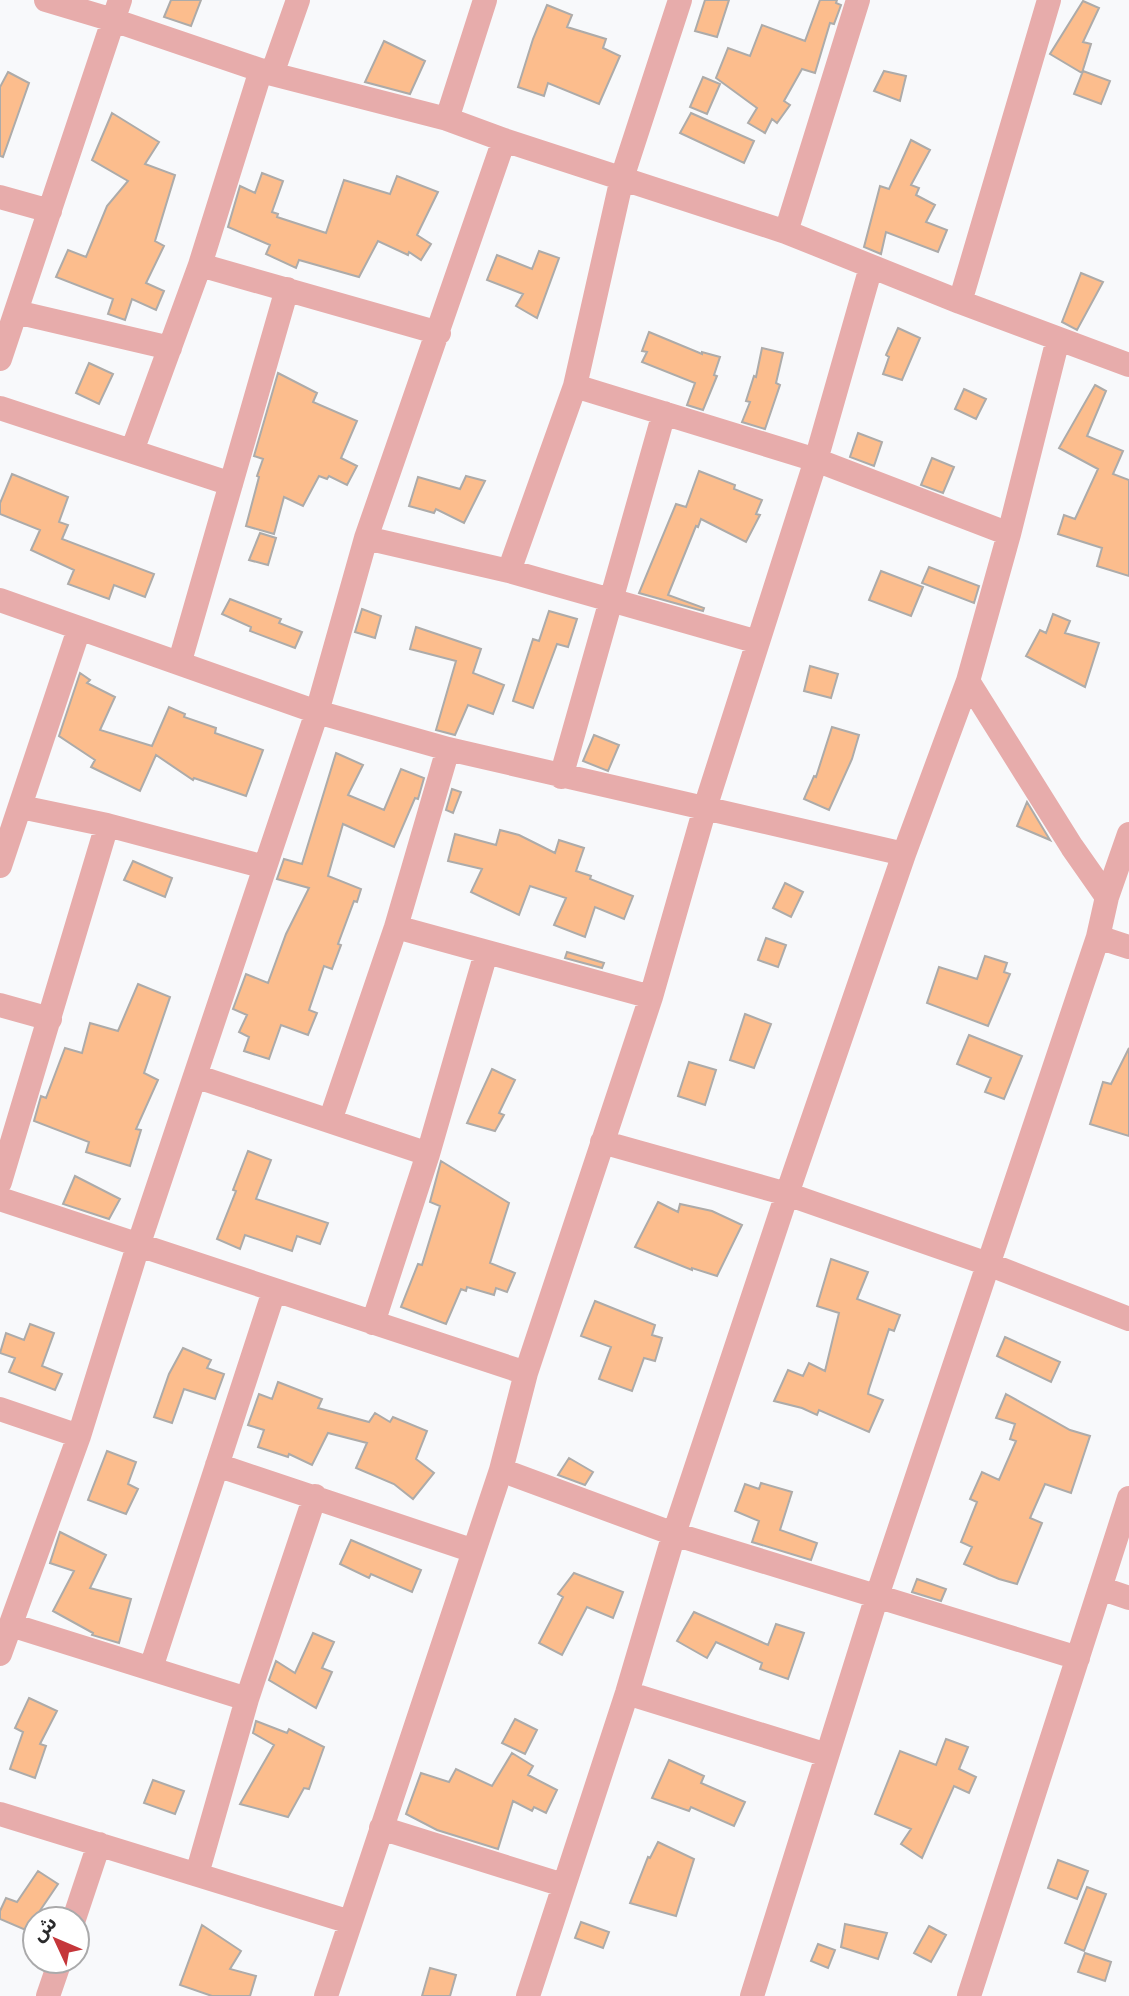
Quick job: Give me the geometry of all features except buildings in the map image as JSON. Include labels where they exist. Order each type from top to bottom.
[{"type":"street","points":[[46,0],[117,10],[266,72],[447,119],[786,232],[1058,339],[1128,360]]},
{"type":"street","points":[[132,451],[200,265],[266,72],[298,0]]},
{"type":"street","points":[[447,119],[485,0]]},
{"type":"street","points":[[509,571],[575,386],[622,178],[680,0]]},
{"type":"street","points":[[786,232],[858,0]]},
{"type":"street","points":[[960,302],[1049,0]]},
{"type":"street","points":[[0,359],[117,10]]},
{"type":"street","points":[[0,1654],[79,1436],[138,1246],[317,712],[366,538],[504,140]]},
{"type":"street","points":[[0,197],[50,211]]},
{"type":"street","points":[[200,265],[439,333]]},
{"type":"street","points":[[326,1996],[501,1470],[526,1373],[650,997],[705,808],[816,460],[871,267]]},
{"type":"street","points":[[180,662],[287,289]]},
{"type":"street","points":[[16,312],[170,348]]},
{"type":"street","points":[[528,1996],[627,1693],[674,1534],[786,1194],[904,854],[968,681],[1009,534],[1058,339]]},
{"type":"street","points":[[575,386],[816,460],[1009,534]]},
{"type":"street","points":[[0,408],[231,484]]},
{"type":"street","points":[[561,777],[664,413]]},
{"type":"street","points":[[366,538],[509,571],[758,642]]},
{"type":"street","points":[[0,600],[317,712],[448,749],[904,854]]},
{"type":"street","points":[[0,866],[79,629]]},
{"type":"street","points":[[968,681],[1072,847],[1107,897]]},
{"type":"street","points":[[330,1121],[396,927],[448,749]]},
{"type":"street","points":[[21,807],[107,825],[265,867]]},
{"type":"street","points":[[0,1182],[107,825]]},
{"type":"street","points":[[752,1996],[877,1596],[1129,834]]},
{"type":"street","points":[[396,927],[650,997]]},
{"type":"street","points":[[1097,937],[1129,947]]},
{"type":"street","points":[[373,1323],[428,1154],[486,953]]},
{"type":"street","points":[[0,1005],[50,1019]]},
{"type":"street","points":[[195,1076],[428,1154]]},
{"type":"street","points":[[602,1142],[786,1194],[988,1264],[1129,1319]]},
{"type":"street","points":[[0,1199],[526,1373]]},
{"type":"street","points":[[151,1668],[274,1291]]},
{"type":"street","points":[[0,1409],[79,1436]]},
{"type":"street","points":[[217,1465],[474,1551]]},
{"type":"street","points":[[501,1470],[674,1534],[1078,1658]]},
{"type":"street","points":[[197,1874],[247,1699],[315,1496]]},
{"type":"street","points":[[969,1996],[1129,1498]]},
{"type":"street","points":[[1100,1588],[1129,1598]]},
{"type":"street","points":[[11,1625],[247,1699]]},
{"type":"street","points":[[627,1693],[827,1755]]},
{"type":"street","points":[[0,1814],[349,1922]]},
{"type":"street","points":[[381,1828],[563,1885]]},
{"type":"street","points":[[79,1905],[99,1844]]},
{"type":"street","points":[[48,1996],[55,1975]]}]
